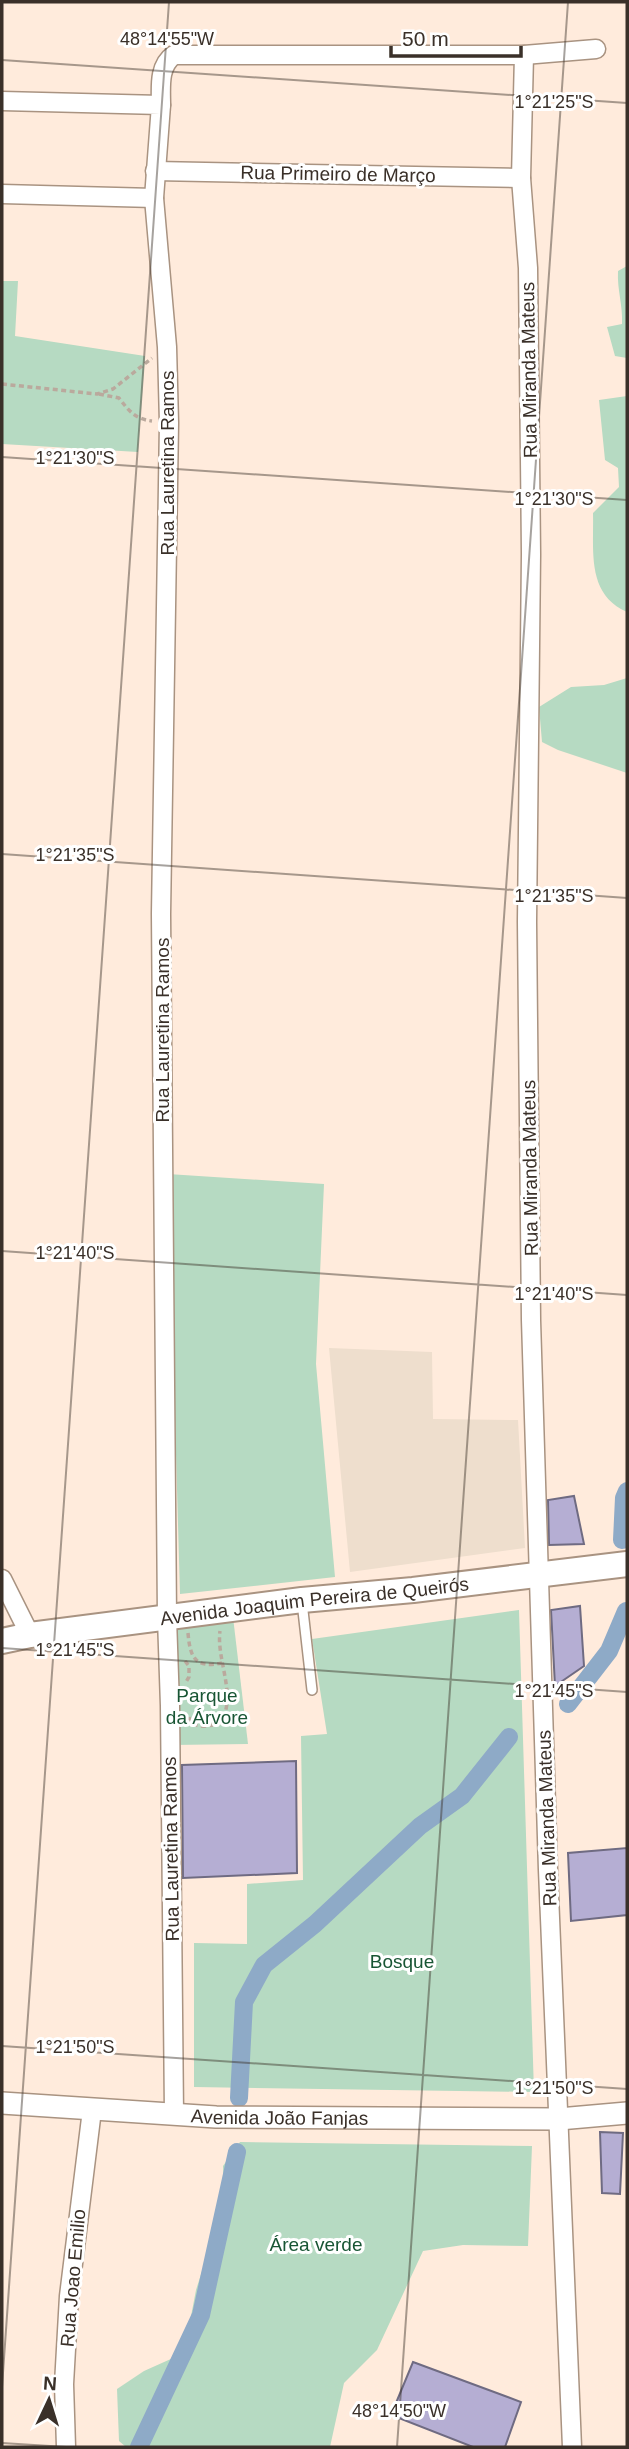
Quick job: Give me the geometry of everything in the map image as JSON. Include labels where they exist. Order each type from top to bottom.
[{"type":"main road","name":"Avenida Joaquim Pereira de Queirós","points":[[2,1641],[30,1635],[302,1600],[413,1590],[627,1564]]},
{"type":"street","points":[[524,55],[596,50]]},
{"type":"street","name":"Rua Lauretina Ramos","points":[[174,2115],[170,1706],[176,1618],[162,914],[169,424],[167,347],[154,198],[162,76],[166,61],[174,55],[524,55]]},
{"type":"street","name":"Rua Miranda Mateus","points":[[524,55],[521,178],[528,282],[531,554],[527,922],[531,1320],[572,2447]]},
{"type":"street","points":[[2,101],[161,106]]},
{"type":"street","name":"Rua Primeiro de Março","points":[[155,170],[521,178]]},
{"type":"street","points":[[2,194],[154,198]]},
{"type":"street","points":[[2,1579],[30,1635]]},
{"type":"street","name":"Avenida João Fanjas","points":[[2,2103],[174,2115],[559,2119],[627,2113]]},
{"type":"street","name":"Rua Joao Emilio","points":[[66,2447],[65,2384],[69,2296],[92,2110]]},
{"type":"lane","points":[[302,1600],[312,1690]]},
{"type":"path","points":[[97,394],[113,389],[139,366],[167,347]]},
{"type":"path","points":[[2,384],[119,398],[132,414],[141,420],[169,424]]},
{"type":"path","points":[[170,1706],[188,1714],[190,1722],[196,1726],[207,1727],[220,1723],[225,1717],[227,1702],[218,1646],[223,1612]]},
{"type":"path","points":[[176,1618],[188,1649],[197,1661],[206,1664],[222,1663]]},
{"type":"shaded area","points":[[329,1348],[432,1352],[433,1419],[518,1420],[525,1548],[350,1572]]},
{"type":"green space","points":[[627,266],[627,358],[615,356],[607,327],[622,324],[618,271]]},
{"type":"green space","points":[[2,281],[18,281],[15,336],[145,356],[138,452],[2,444]]},
{"type":"green space","points":[[627,396],[627,612],[614,604],[598,583],[593,556],[593,513],[619,487],[618,468],[605,460],[599,400]]},
{"type":"green space","points":[[627,678],[627,773],[542,742],[539,707],[571,687],[604,685]]},
{"type":"green space","points":[[168,1174],[324,1184],[316,1364],[335,1577],[180,1594]]},
{"type":"green space","name":"Bosque","points":[[519,1610],[534,2092],[194,2087],[194,1943],[247,1944],[247,1884],[303,1880],[301,1736],[327,1734],[312,1639]]},
{"type":"green space","name":"Parque da Árvore","points":[[233,1617],[248,1744],[172,1745],[169,1624]]},
{"type":"green space","name":"Área verde","points":[[240,2142],[532,2146],[528,2246],[463,2245],[423,2251],[377,2350],[344,2383],[330,2447],[126,2447],[119,2441],[117,2389],[144,2371],[173,2358],[187,2337],[196,2290],[224,2202],[223,2166]]},
{"type":"building","points":[[574,1496],[584,1544],[549,1545],[548,1500]]},
{"type":"building","points":[[580,1606],[584,1666],[555,1686],[551,1610]]},
{"type":"building","points":[[296,1761],[297,1873],[183,1878],[182,1765]]},
{"type":"building","points":[[627,1848],[627,1915],[571,1921],[568,1853]]},
{"type":"building","points":[[600,2132],[623,2133],[620,2194],[602,2193]]},
{"type":"building","points":[[413,2362],[521,2402],[505,2447],[473,2447],[391,2415]]},
{"type":"waterway","points":[[622,1540],[624,1498],[627,1491]]},
{"type":"waterway","points":[[568,1704],[609,1651],[626,1611]]},
{"type":"waterway","points":[[239,2098],[244,2002],[264,1965],[315,1924],[420,1826],[462,1796],[509,1737]]},
{"type":"waterway","points":[[139,2447],[201,2315],[237,2152]]}]
